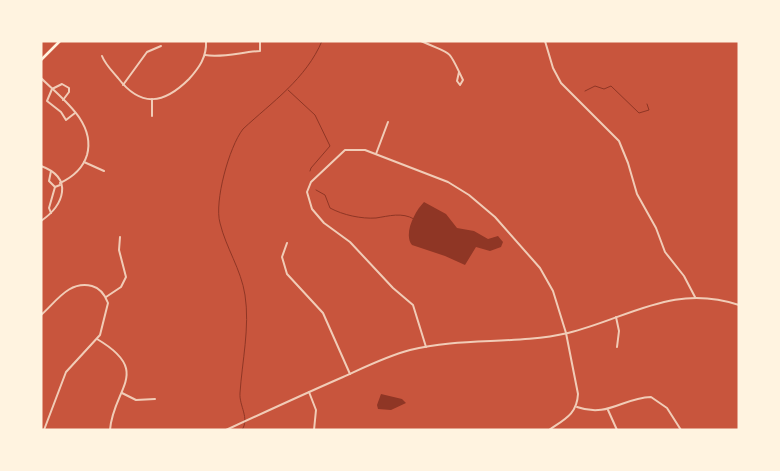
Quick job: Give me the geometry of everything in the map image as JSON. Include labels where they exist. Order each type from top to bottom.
[{"type":"main road","points":[[41,60],[60,41]]},
{"type":"street","points":[[102,56],[123,85],[135,96],[152,99],[163,98],[178,90],[198,69],[205,55],[206,41]]},
{"type":"street","points":[[205,55],[215,58],[234,52],[260,51],[260,41]]},
{"type":"street","points":[[421,41],[428,42],[450,54],[457,64],[463,80],[460,86],[457,81],[459,72]]},
{"type":"street","points":[[545,41],[553,68],[561,83],[619,141],[628,162],[637,194],[656,228],[665,252],[684,276],[695,297]]},
{"type":"street","points":[[123,85],[132,76],[147,52],[161,46]]},
{"type":"street","points":[[41,78],[76,113],[85,127],[88,137],[84,162],[74,174],[55,187],[49,208],[52,214]]},
{"type":"street","points":[[63,100],[69,92],[69,88],[62,84],[52,89],[48,101],[61,112],[66,120],[76,113]]},
{"type":"street","points":[[152,99],[152,116]]},
{"type":"street","points":[[376,154],[388,122]]},
{"type":"street","points":[[426,347],[414,305],[392,288],[350,242],[316,215],[308,201],[307,192],[311,182],[342,152],[358,148],[450,183],[487,209],[532,258],[545,276],[558,304],[566,333],[578,394],[577,407],[566,419],[549,430]]},
{"type":"street","points":[[84,162],[104,171]]},
{"type":"street","points":[[41,166],[51,170],[61,184],[60,203],[52,214],[41,221]]},
{"type":"street","points":[[51,170],[49,181],[55,187]]},
{"type":"street","points":[[106,297],[121,287],[126,277],[119,250],[120,237]]},
{"type":"street","points":[[287,243],[284,246],[282,257],[287,274],[322,313],[350,374]]},
{"type":"street","points":[[284,246],[290,248]]},
{"type":"street","points":[[41,315],[66,291],[76,286],[94,287],[106,297],[107,312],[97,339],[66,372],[44,430]]},
{"type":"street","points":[[226,430],[397,354],[426,347],[544,337],[566,333],[658,302],[695,297],[739,305]]},
{"type":"street","points":[[616,317],[619,331],[617,348]]},
{"type":"street","points":[[97,339],[111,349],[126,368],[128,380],[112,414],[110,430]]},
{"type":"street","points":[[310,392],[317,414],[314,430]]},
{"type":"street","points":[[122,393],[136,400],[155,399]]},
{"type":"street","points":[[577,407],[592,411],[608,410],[634,400],[651,397],[667,408],[681,430]]},
{"type":"street","points":[[608,410],[617,430]]},
{"type":"shaded area","points":[[424,202],[446,214],[457,228],[474,231],[488,239],[498,236],[503,242],[501,247],[490,251],[476,247],[465,265],[412,245],[409,229],[417,211]]},
{"type":"shaded area","points":[[381,394],[402,399],[406,403],[391,410],[378,409],[377,405]]},
{"type":"waterway","points":[[242,430],[245,416],[240,393],[247,319],[245,295],[240,276],[220,223],[219,202],[221,189],[228,161],[243,129],[298,78],[315,55],[322,41]]},
{"type":"waterway","points":[[585,91],[595,86],[604,89],[611,86],[639,113],[649,110],[647,104]]},
{"type":"waterway","points":[[288,90],[315,115],[330,146],[310,171]]},
{"type":"waterway","points":[[316,190],[325,195],[330,208],[346,215],[370,218],[400,215],[414,219]]}]
